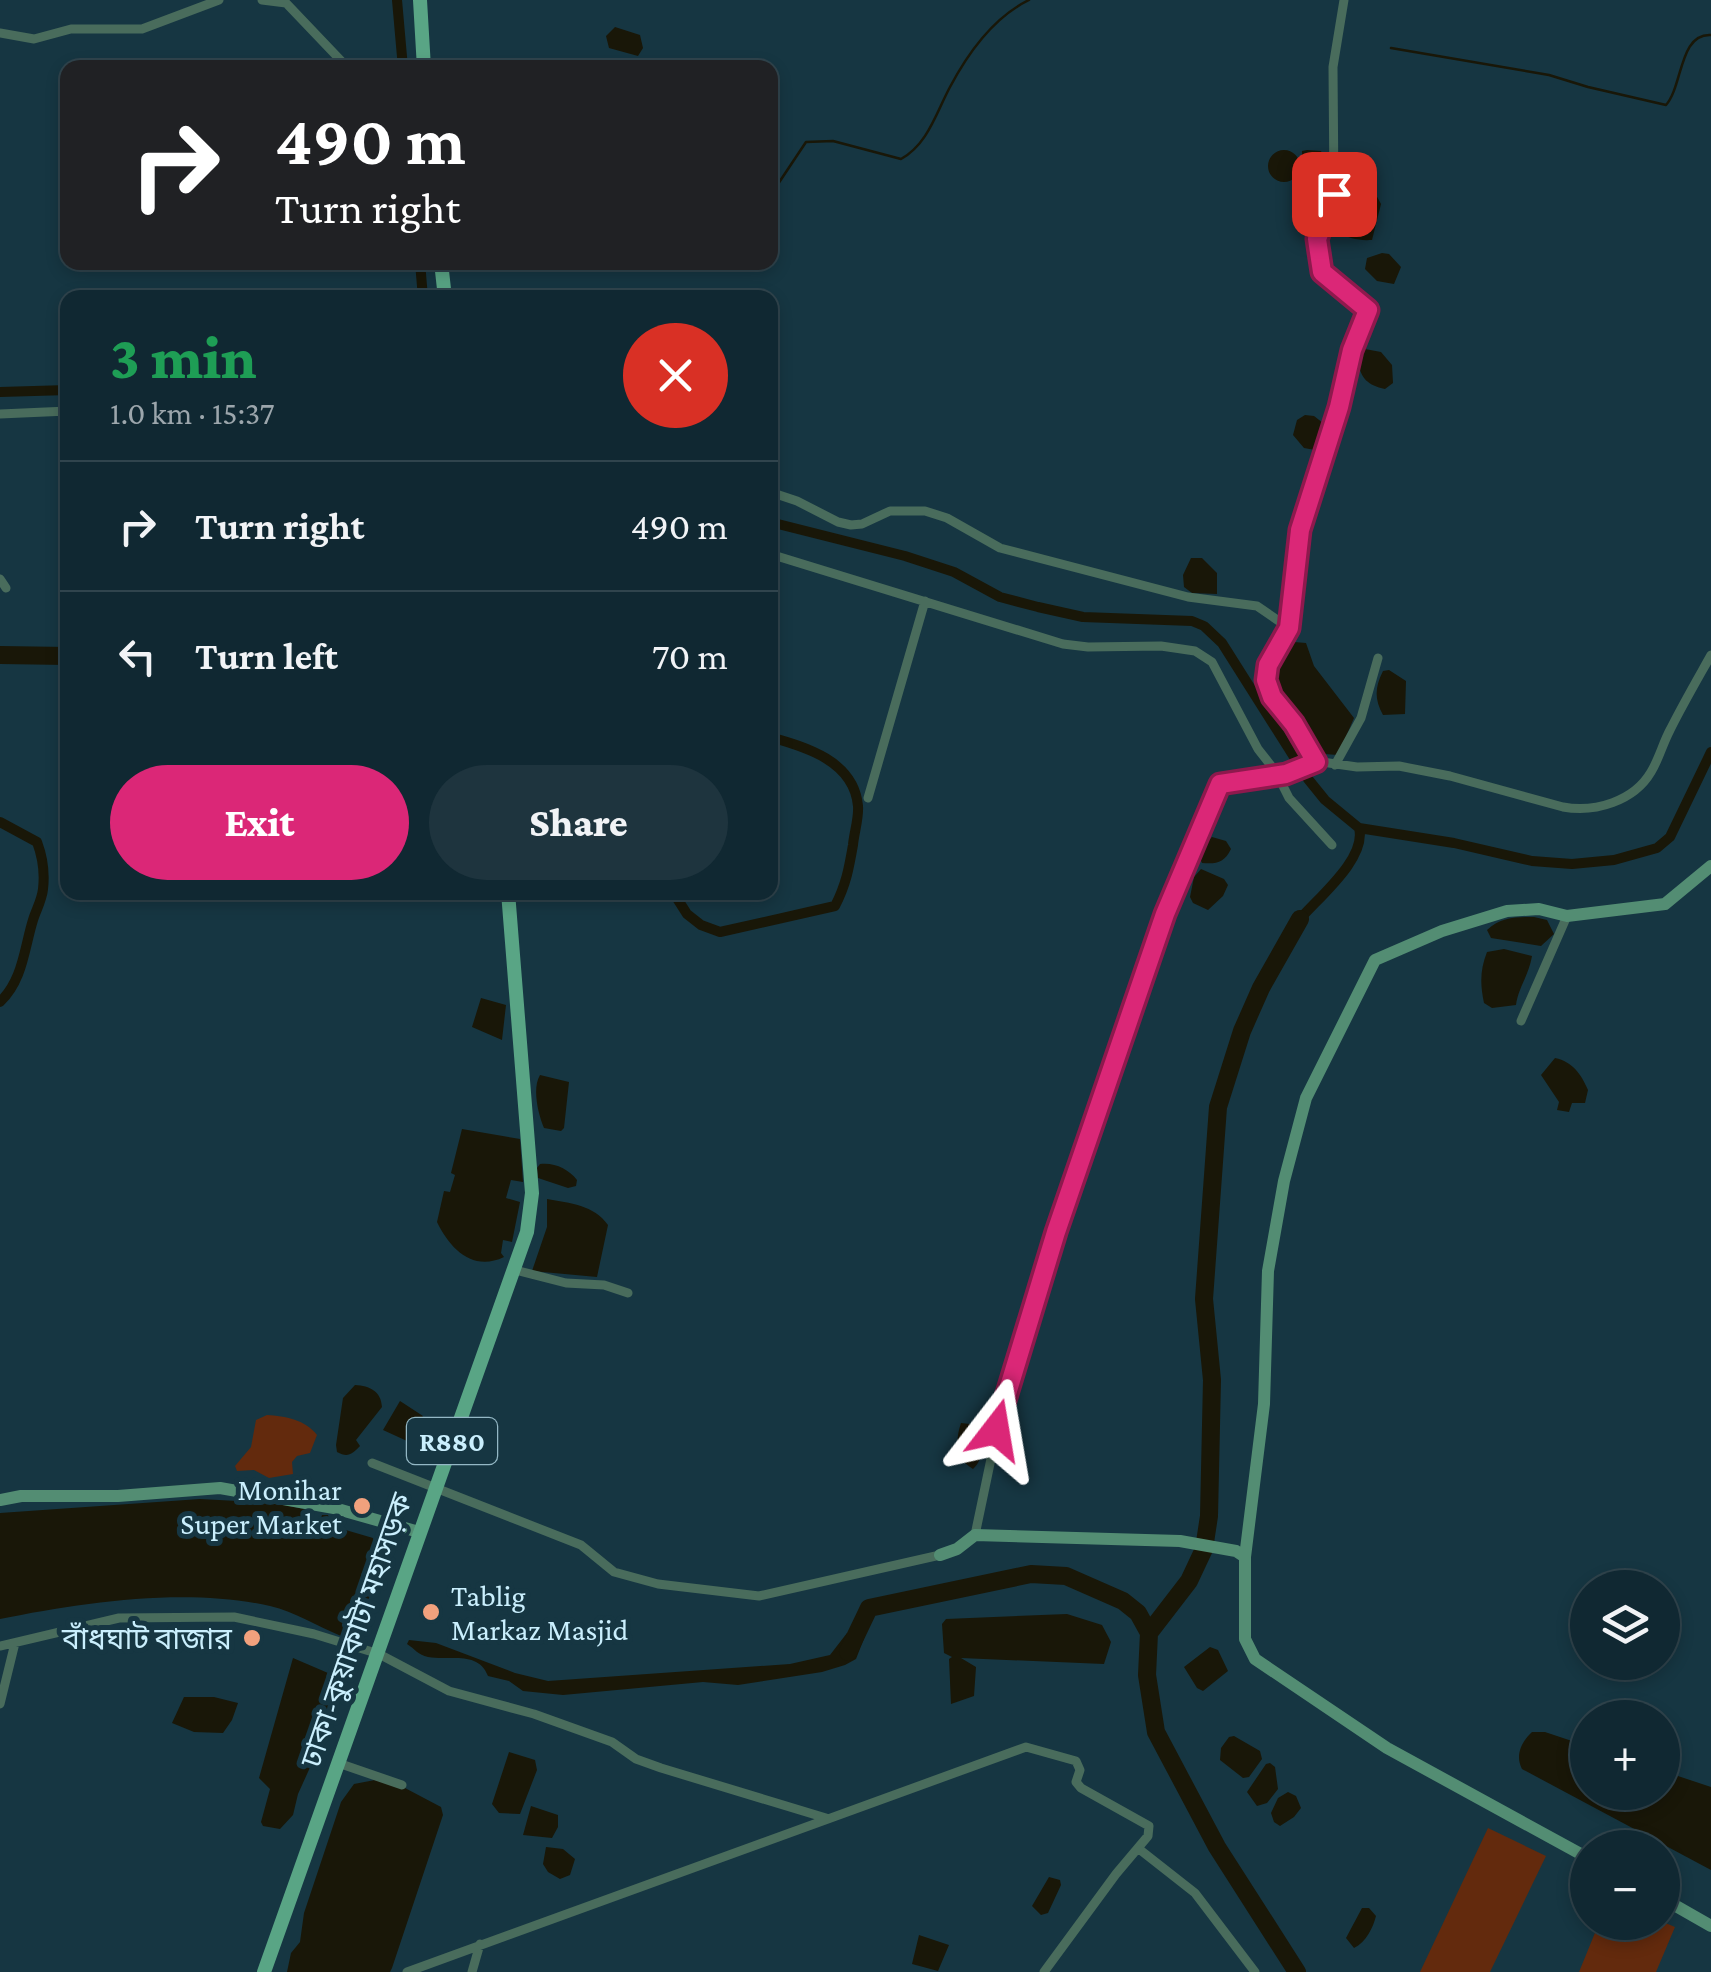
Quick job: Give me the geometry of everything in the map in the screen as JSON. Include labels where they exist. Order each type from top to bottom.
[{"type":"main road","points":[[420,0],[424,60]]},
{"type":"main road","name":"ঢাকা-কুয়াকাটা মহাসড়ক","points":[[264,1972],[527,1232],[532,1193],[509,900]]},
{"type":"street","points":[[0,32],[34,38],[71,29],[142,29],[218,0]]},
{"type":"street","points":[[262,0],[286,4],[340,60]]},
{"type":"street","points":[[1316,762],[1294,724],[1272,697],[1266,680],[1268,665],[1289,628],[1300,530],[1339,407],[1352,350],[1368,310],[1322,272],[1317,239],[1334,194],[1333,67],[1344,0]]},
{"type":"street","points":[[0,414],[60,411]]},
{"type":"street","points":[[778,495],[851,524],[862,524],[890,511],[924,511],[947,518],[1000,548],[1188,597],[1257,606],[1289,628]]},
{"type":"street","points":[[778,556],[1063,644],[1162,646],[1195,651],[1212,662],[1258,749],[1281,773],[1299,813],[1332,845]]},
{"type":"street","points":[[868,798],[925,602]]},
{"type":"street","points":[[974,1536],[1020,1342],[1165,914],[1220,784],[1316,762],[1399,766],[1581,810],[1598,807],[1629,794],[1651,772],[1711,655]]},
{"type":"street","points":[[1335,765],[1361,718],[1378,658]]},
{"type":"street","points":[[1570,1848],[1388,1748],[1254,1659],[1245,1640],[1245,1557],[1264,1404],[1268,1271],[1284,1181],[1301,1116],[1326,1054],[1375,960],[1442,931],[1507,910],[1539,910],[1566,916],[1665,904],[1711,866]]},
{"type":"street","points":[[1520,1021],[1566,916]]},
{"type":"street","points":[[515,1270],[566,1283],[604,1284],[628,1294]]},
{"type":"street","points":[[372,1462],[580,1545],[614,1572],[658,1584],[758,1596],[940,1555],[957,1549],[974,1536],[1180,1541],[1228,1549],[1245,1557]]},
{"type":"street","points":[[0,1500],[220,1488],[334,1508],[419,1532]]},
{"type":"street","points":[[0,1646],[120,1618],[234,1618],[314,1634],[380,1654],[449,1691],[534,1714],[612,1742],[636,1759],[661,1768],[826,1818]]},
{"type":"street","points":[[0,1704],[15,1643]]},
{"type":"street","points":[[407,1972],[1026,1747],[1076,1760],[1080,1770],[1076,1782],[1081,1788],[1150,1826],[1148,1836],[1044,1972]]},
{"type":"street","points":[[340,1764],[402,1786]]},
{"type":"street","points":[[1139,1848],[1195,1893],[1255,1972]]},
{"type":"street","points":[[1680,1907],[1710,1923]]},
{"type":"street","points":[[472,1972],[480,1944]]},
{"type":"shaded area","points":[[615,27],[640,35],[643,48],[638,56],[609,48],[606,36]]},
{"type":"shaded area","points":[[1284,150],[1295,155],[1300,166],[1295,177],[1284,182],[1273,177],[1268,166],[1273,155]]},
{"type":"shaded area","points":[[1302,151],[1321,151],[1327,163],[1326,193],[1309,194],[1302,184]]},
{"type":"shaded area","points":[[1362,191],[1375,193],[1381,204],[1372,240],[1344,235],[1333,221],[1339,204]]},
{"type":"shaded area","points":[[1389,254],[1401,267],[1394,284],[1377,281],[1365,269],[1367,258]]},
{"type":"shaded area","points":[[1365,349],[1381,352],[1392,365],[1393,383],[1385,389],[1370,383],[1361,373],[1358,362]]},
{"type":"shaded area","points":[[1305,415],[1323,423],[1321,442],[1315,450],[1304,448],[1293,435],[1297,420]]},
{"type":"shaded area","points":[[1191,558],[1202,558],[1217,573],[1217,594],[1192,593],[1184,587],[1183,575]]},
{"type":"shaded area","points":[[1294,642],[1306,643],[1314,666],[1354,718],[1338,755],[1324,754],[1272,687],[1275,673]]},
{"type":"shaded area","points":[[1389,670],[1406,681],[1405,714],[1383,715],[1380,709],[1377,688],[1383,671]]},
{"type":"shaded area","points":[[1212,837],[1226,841],[1231,849],[1220,862],[1202,863],[1197,852]]},
{"type":"shaded area","points":[[1201,869],[1224,879],[1228,885],[1208,910],[1193,903],[1190,897],[1194,877]]},
{"type":"shaded area","points":[[1503,920],[1547,920],[1554,934],[1541,946],[1491,938],[1487,930]]},
{"type":"shaded area","points":[[1504,949],[1532,956],[1516,1005],[1492,1008],[1484,1003],[1483,965],[1487,952]]},
{"type":"shaded area","points":[[481,998],[506,1005],[502,1040],[472,1027]]},
{"type":"shaded area","points":[[1555,1058],[1576,1070],[1588,1090],[1585,1103],[1572,1103],[1569,1112],[1557,1110],[1559,1102],[1541,1075]]},
{"type":"shaded area","points":[[540,1075],[569,1082],[561,1131],[544,1128],[536,1094]]},
{"type":"shaded area","points":[[462,1129],[520,1139],[523,1182],[511,1180],[506,1198],[520,1202],[512,1242],[503,1240],[504,1257],[493,1261],[482,1262],[464,1255],[437,1222],[444,1191],[450,1192],[455,1175],[451,1173]]},
{"type":"shaded area","points":[[540,1164],[565,1170],[577,1180],[576,1186],[568,1188],[538,1178]]},
{"type":"shaded area","points":[[547,1199],[589,1209],[608,1225],[597,1277],[532,1271],[547,1227]]},
{"type":"shaded area","points":[[355,1385],[374,1390],[382,1407],[356,1440],[360,1446],[344,1455],[337,1452],[336,1445],[343,1398]]},
{"type":"shaded area","points":[[400,1401],[423,1416],[407,1441],[383,1430]]},
{"type":"shaded area","points":[[267,1415],[295,1420],[317,1435],[310,1453],[297,1456],[292,1462],[293,1474],[269,1478],[254,1470],[237,1471],[235,1466],[251,1447],[256,1420]]},
{"type":"shaded area","points":[[961,1423],[970,1424],[980,1446],[980,1458],[973,1469],[958,1449]]},
{"type":"shaded area","points":[[200,1499],[274,1503],[309,1510],[310,1523],[319,1525],[322,1515],[328,1515],[332,1526],[373,1538],[375,1548],[381,1552],[370,1570],[378,1575],[359,1623],[351,1624],[347,1635],[341,1636],[270,1606],[238,1600],[170,1597],[100,1602],[0,1619],[0,1513]]},
{"type":"shaded area","points":[[1067,1614],[1102,1625],[1111,1642],[1104,1664],[961,1658],[976,1667],[974,1696],[951,1704],[952,1657],[944,1653],[942,1624],[946,1619]]},
{"type":"shaded area","points":[[847,1633],[865,1636],[856,1659],[822,1672],[738,1685],[703,1682],[563,1695],[523,1691],[509,1681],[488,1676],[478,1663],[462,1658],[428,1657],[407,1644],[409,1640],[436,1643],[515,1673],[548,1681],[790,1664],[830,1655]]},
{"type":"shaded area","points":[[1210,1647],[1218,1650],[1228,1671],[1203,1691],[1184,1667]]},
{"type":"shaded area","points":[[293,1658],[328,1673],[332,1703],[323,1739],[309,1736],[306,1747],[317,1752],[293,1815],[280,1829],[263,1826],[261,1822],[270,1789],[259,1778]]},
{"type":"shaded area","points":[[184,1697],[214,1697],[238,1703],[223,1733],[194,1732],[172,1723]]},
{"type":"shaded area","points":[[1532,1732],[1545,1732],[1570,1740],[1570,1795],[1522,1769],[1520,1749]]},
{"type":"shaded area","points":[[1234,1736],[1260,1751],[1262,1759],[1249,1777],[1243,1778],[1220,1760],[1221,1748]]},
{"type":"shaded area","points":[[509,1752],[535,1760],[537,1770],[520,1814],[499,1813],[492,1804]]},
{"type":"shaded area","points":[[1270,1763],[1275,1767],[1278,1789],[1267,1803],[1257,1806],[1247,1792]]},
{"type":"shaded area","points":[[1680,1777],[1711,1787],[1711,1870],[1680,1853],[1680,1830],[1636,1830],[1599,1810],[1680,1810]]},
{"type":"shaded area","points":[[375,1780],[405,1788],[441,1807],[443,1815],[392,1968],[390,1972],[287,1972],[291,1953],[300,1942],[304,1913],[341,1802],[354,1784]]},
{"type":"shaded area","points":[[1288,1792],[1296,1796],[1301,1808],[1280,1826],[1271,1813],[1278,1798]]},
{"type":"shaded area","points":[[531,1806],[558,1815],[558,1827],[552,1838],[523,1835]]},
{"type":"shaded area","points":[[1488,1828],[1546,1856],[1490,1972],[1420,1972]]},
{"type":"shaded area","points":[[546,1847],[563,1849],[575,1859],[570,1875],[560,1879],[548,1872],[543,1864]]},
{"type":"shaded area","points":[[1049,1877],[1060,1880],[1061,1885],[1048,1913],[1041,1915],[1032,1906]]},
{"type":"shaded area","points":[[1362,1908],[1369,1908],[1376,1916],[1368,1934],[1354,1948],[1346,1938]]},
{"type":"shaded area","points":[[919,1935],[949,1945],[938,1971],[912,1964]]},
{"type":"shaded area","points":[[1592,1940],[1670,1940],[1656,1972],[1579,1972]]},
{"type":"waterway","points":[[397,0],[402,60]]},
{"type":"waterway","points":[[778,184],[806,142],[833,141],[901,159],[910,153],[925,136],[974,49],[1004,16],[1029,0]]},
{"type":"waterway","points":[[1391,48],[1549,75],[1666,105],[1687,51],[1693,42],[1711,35]]},
{"type":"waterway","points":[[421,270],[422,290]]},
{"type":"waterway","points":[[0,392],[60,390]]},
{"type":"waterway","points":[[778,524],[905,556],[954,572],[1000,597],[1038,607],[1083,617],[1192,621],[1204,626],[1222,643],[1308,779],[1325,800],[1359,828],[1360,840],[1349,864],[1300,919]]},
{"type":"waterway","points":[[0,655],[60,656]]},
{"type":"waterway","points":[[678,900],[701,925],[720,932],[835,906],[847,876],[853,845],[858,811],[855,791],[848,778],[826,758],[778,740]]},
{"type":"waterway","points":[[1359,828],[1454,843],[1532,861],[1572,864],[1614,860],[1657,848],[1670,837],[1711,752]]},
{"type":"waterway","points":[[0,822],[37,842],[44,877],[18,974],[0,1002]]},
{"type":"waterway","points":[[1297,1972],[1217,1847],[1156,1732],[1147,1675],[1149,1633],[1189,1581],[1204,1549],[1209,1516],[1212,1380],[1204,1299],[1218,1107],[1242,1031],[1300,919]]},
{"type":"waterway","points":[[848,1652],[869,1608],[1031,1574],[1066,1576],[1123,1601],[1138,1613],[1149,1633]]},
{"type":"place","name":"Monihar Super Market","points":[[362,1506]]},
{"type":"place","name":"Tablig Markaz Masjid","points":[[431,1612]]},
{"type":"place","name":"বাঁধঘাট বাজার","points":[[252,1638]]},
{"type":"route","points":[[996,1430],[1056,1232],[1165,914],[1220,784],[1276,772],[1286,774],[1316,762],[1294,724],[1272,697],[1266,680],[1268,665],[1289,628],[1300,530],[1339,407],[1352,350],[1368,310],[1322,272],[1317,239],[1334,194]]}]
